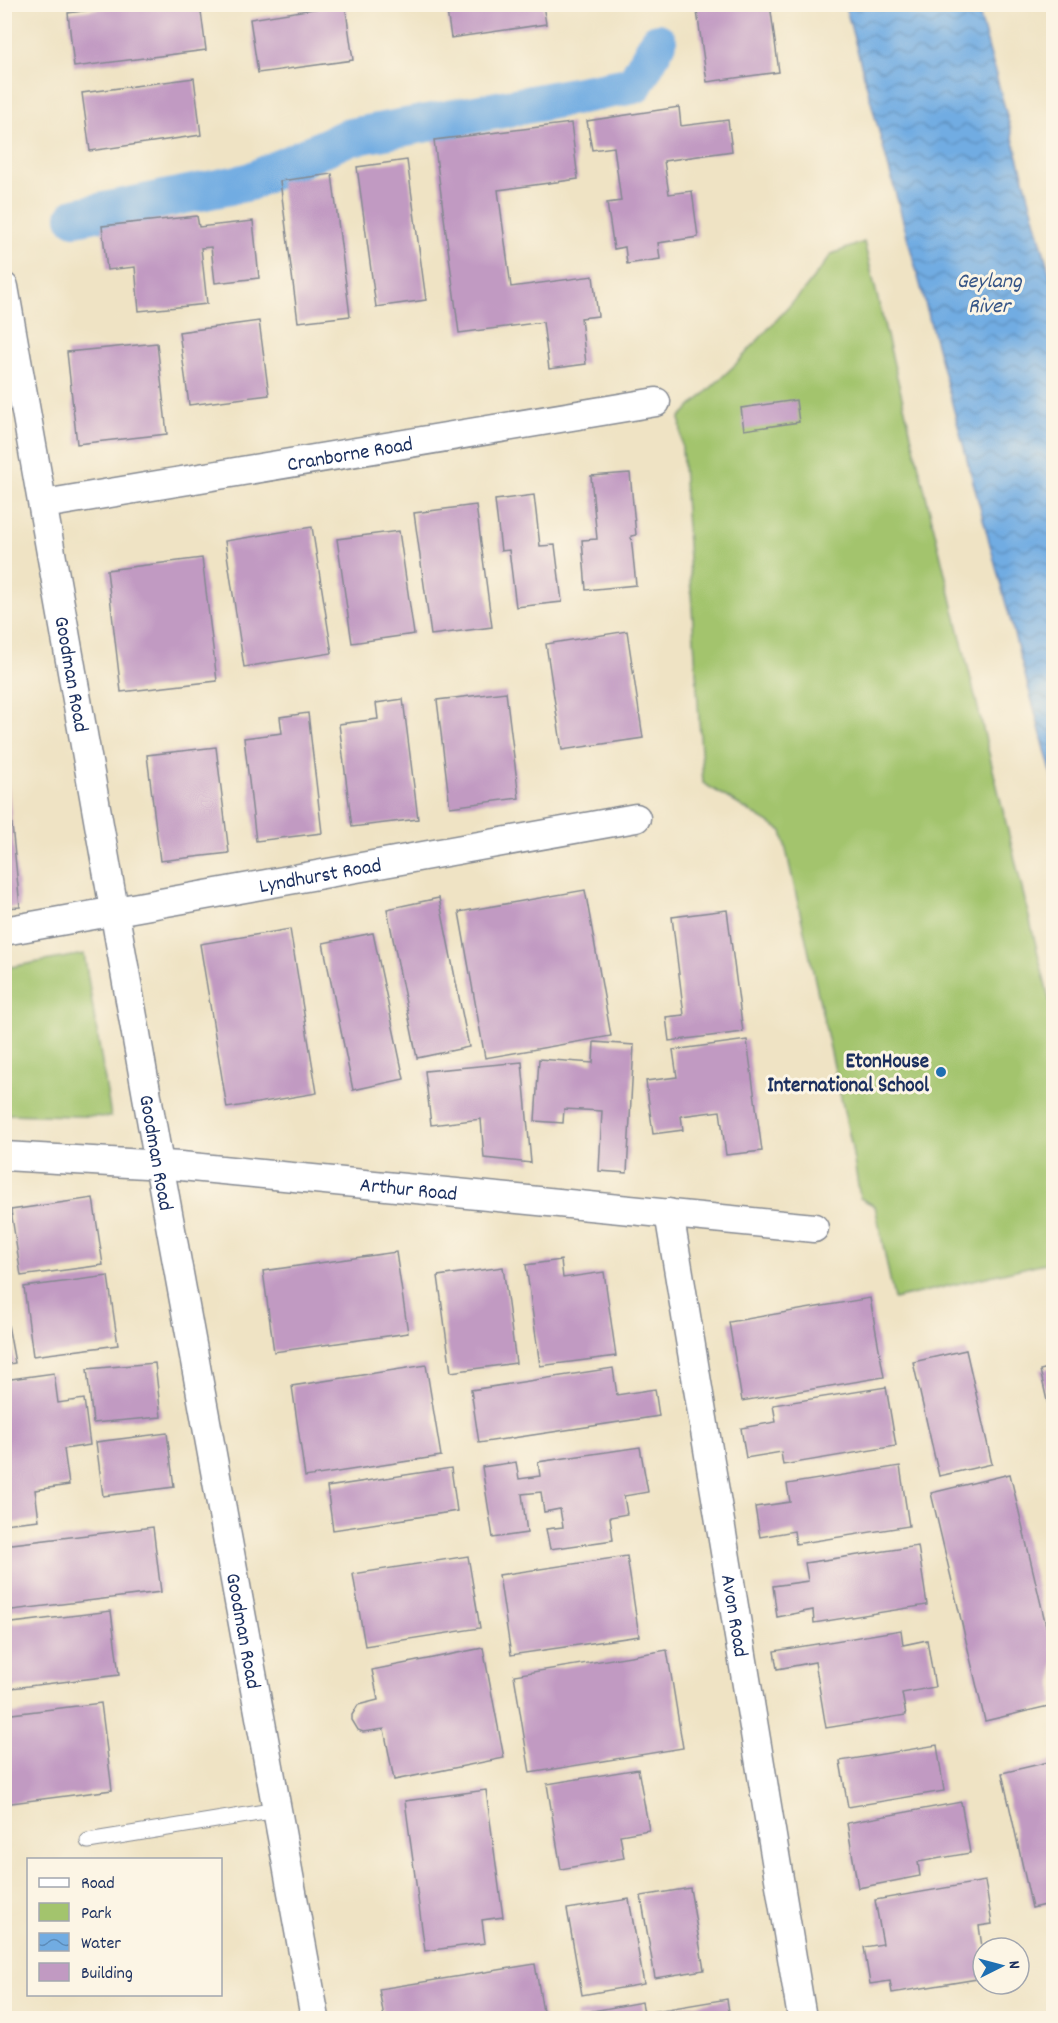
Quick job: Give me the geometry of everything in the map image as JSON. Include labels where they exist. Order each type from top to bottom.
[{"type":"street","name":"Goodman Road","points":[[4,287],[159,1164],[315,2019]]},
{"type":"street","name":"Cranborne Road","points":[[44,504],[656,402]]},
{"type":"street","name":"Lyndhurst Road","points":[[4,931],[636,818]]},
{"type":"street","name":"Arthur Road","points":[[4,1156],[159,1164],[814,1228]]},
{"type":"street","name":"Avon Road","points":[[669,1213],[802,2019]]},
{"type":"lane","points":[[88,1841],[277,1810]]},
{"type":"green space","name":"EtonHouse International School","points":[[864,242],[1053,1015],[1053,1261],[894,1299],[875,1206],[860,1198],[851,1143],[782,831],[703,783],[680,417],[736,364],[804,290],[832,254]]},
{"type":"green space","points":[[84,954],[111,1117],[5,1114],[5,968]]},
{"type":"water","name":"Geylang River","points":[[845,5],[977,5],[1053,286],[1053,779]]},
{"type":"building","points":[[133,4],[200,4],[206,50],[74,67],[68,13]]},
{"type":"building","points":[[345,4],[353,60],[258,73],[250,19]]},
{"type":"building","points":[[446,4],[543,4],[546,24],[451,38]]},
{"type":"building","points":[[696,4],[770,4],[779,72],[707,82]]},
{"type":"building","points":[[194,78],[201,135],[90,151],[82,93]]},
{"type":"building","points":[[679,107],[681,126],[728,120],[732,151],[664,161],[669,194],[692,191],[698,237],[658,243],[660,259],[627,264],[625,247],[614,249],[607,203],[621,201],[614,147],[592,150],[587,121]]},
{"type":"building","points":[[571,123],[578,179],[498,190],[511,287],[593,276],[598,316],[581,318],[586,364],[549,369],[543,322],[459,333],[434,140]]},
{"type":"building","points":[[407,160],[426,300],[376,307],[357,167]]},
{"type":"building","points":[[332,174],[350,316],[298,322],[280,181]]},
{"type":"building","points":[[197,216],[199,227],[253,221],[259,278],[215,283],[211,247],[201,248],[207,304],[139,311],[135,267],[107,270],[102,226]]},
{"type":"building","points":[[259,321],[269,395],[189,405],[179,332]]},
{"type":"building","points":[[157,343],[167,434],[77,444],[67,352]]},
{"type":"building","points":[[796,400],[799,422],[744,430],[741,408]]},
{"type":"building","points":[[630,473],[636,535],[631,536],[636,585],[586,590],[582,540],[597,539],[591,476]]},
{"type":"building","points":[[534,495],[540,546],[555,545],[562,602],[516,607],[509,550],[501,551],[495,500]]},
{"type":"building","points":[[476,505],[492,627],[431,635],[414,513]]},
{"type":"building","points":[[312,527],[332,653],[244,667],[225,541]]},
{"type":"building","points":[[399,531],[414,634],[352,643],[337,539]]},
{"type":"building","points":[[202,558],[217,681],[121,692],[107,570]]},
{"type":"building","points":[[627,631],[643,738],[562,750],[546,644]]},
{"type":"building","points":[[506,692],[519,798],[450,807],[437,700]]},
{"type":"building","points":[[403,699],[418,819],[352,827],[339,724],[378,719],[376,703]]},
{"type":"building","points":[[308,713],[322,833],[256,841],[244,738],[282,733],[280,717]]},
{"type":"building","points":[[216,747],[229,853],[160,861],[147,755]]},
{"type":"building","points":[[4,764],[6,764],[20,907],[4,908]]},
{"type":"building","points":[[585,890],[611,1036],[485,1058],[459,912]]},
{"type":"building","points":[[439,898],[469,1047],[417,1058],[387,909]]},
{"type":"building","points":[[727,910],[743,1032],[669,1041],[666,1017],[684,1015],[672,917]]},
{"type":"building","points":[[290,929],[317,1093],[227,1108],[200,944]]},
{"type":"building","points":[[373,933],[404,1079],[353,1090],[323,943]]},
{"type":"building","points":[[747,1040],[762,1151],[726,1155],[720,1111],[681,1116],[683,1130],[653,1134],[646,1081],[677,1077],[673,1050]]},
{"type":"building","points":[[594,1042],[634,1045],[627,1173],[599,1171],[602,1111],[564,1109],[563,1123],[535,1121],[539,1059],[593,1063]]},
{"type":"building","points":[[522,1062],[531,1163],[484,1158],[481,1119],[431,1125],[425,1071]]},
{"type":"building","points":[[93,1198],[103,1265],[21,1276],[11,1210]]},
{"type":"building","points":[[396,1252],[408,1333],[274,1352],[263,1271]]},
{"type":"building","points":[[561,1260],[563,1278],[604,1272],[616,1356],[540,1366],[526,1265]]},
{"type":"building","points":[[503,1267],[516,1363],[451,1372],[438,1276]]},
{"type":"building","points":[[108,1276],[118,1345],[33,1356],[24,1287]]},
{"type":"building","points":[[870,1298],[884,1377],[742,1401],[729,1322]]},
{"type":"building","points":[[4,1303],[15,1363],[4,1365]]},
{"type":"building","points":[[966,1350],[992,1464],[939,1476],[913,1362]]},
{"type":"building","points":[[155,1363],[161,1417],[93,1423],[87,1369]]},
{"type":"building","points":[[426,1365],[441,1456],[305,1477],[292,1386]]},
{"type":"building","points":[[1053,1367],[1053,1427],[1040,1370]]},
{"type":"building","points":[[613,1368],[617,1395],[655,1389],[659,1416],[479,1443],[471,1390]]},
{"type":"building","points":[[54,1373],[58,1403],[84,1399],[90,1445],[64,1449],[69,1485],[35,1490],[39,1520],[4,1524],[4,1380]]},
{"type":"building","points":[[886,1387],[896,1446],[783,1465],[781,1452],[746,1458],[741,1428],[776,1422],[773,1405]]},
{"type":"building","points":[[167,1433],[174,1487],[103,1496],[96,1442]]},
{"type":"building","points":[[640,1447],[648,1492],[624,1496],[627,1514],[610,1517],[613,1540],[550,1549],[546,1529],[563,1527],[560,1509],[544,1512],[541,1492],[522,1494],[527,1533],[493,1538],[482,1467],[516,1462],[519,1479],[540,1476],[538,1462]]},
{"type":"building","points":[[900,1466],[909,1526],[796,1544],[794,1531],[760,1537],[755,1507],[790,1502],[787,1484]]},
{"type":"building","points":[[451,1468],[457,1511],[333,1530],[327,1487]]},
{"type":"building","points":[[1010,1474],[1053,1655],[1053,1705],[985,1721],[931,1493]]},
{"type":"building","points":[[153,1527],[161,1592],[4,1611],[4,1545]]},
{"type":"building","points":[[918,1546],[927,1605],[814,1623],[813,1610],[777,1617],[773,1586],[808,1581],[805,1563]]},
{"type":"building","points":[[468,1556],[480,1628],[365,1646],[353,1574]]},
{"type":"building","points":[[627,1556],[639,1636],[511,1655],[499,1575]]},
{"type":"building","points":[[111,1611],[119,1675],[4,1689],[4,1624]]},
{"type":"building","points":[[901,1630],[903,1645],[927,1640],[935,1687],[902,1693],[906,1715],[826,1728],[815,1662],[777,1669],[774,1651]]},
{"type":"building","points":[[483,1648],[504,1758],[394,1780],[384,1729],[363,1732],[358,1730],[352,1720],[352,1715],[358,1705],[378,1700],[372,1670]]},
{"type":"building","points":[[667,1650],[683,1748],[530,1773],[514,1675]]},
{"type":"building","points":[[101,1703],[112,1790],[4,1804],[4,1715]]},
{"type":"building","points":[[937,1745],[944,1791],[848,1807],[840,1761]]},
{"type":"building","points":[[1053,1761],[1053,1903],[1032,1908],[1002,1773]]},
{"type":"building","points":[[638,1769],[649,1830],[620,1835],[624,1858],[561,1869],[547,1784]]},
{"type":"building","points":[[486,1790],[503,1917],[482,1920],[485,1943],[425,1951],[405,1801]]},
{"type":"building","points":[[961,1802],[970,1853],[918,1862],[920,1876],[858,1888],[847,1823]]},
{"type":"building","points":[[985,1881],[992,1924],[979,1926],[980,1936],[971,1936],[971,1980],[892,1993],[890,1981],[870,1984],[864,1947],[883,1944],[875,1900]]},
{"type":"building","points":[[690,1888],[704,1970],[655,1978],[641,1896]]},
{"type":"building","points":[[629,1899],[644,1984],[582,1995],[567,1909]]},
{"type":"building","points":[[535,1964],[544,2018],[384,2018],[379,1989]]},
{"type":"building","points":[[727,1999],[730,2018],[577,2018],[576,2014],[642,2002],[644,2013]]},
{"type":"building","points":[[274,2014],[275,2018],[249,2018],[249,2017]]},
{"type":"waterway","points":[[75,217],[249,182],[346,138],[634,85],[658,42]]},
{"type":"place","name":"EtonHouse International School","points":[[941,1072]]}]
